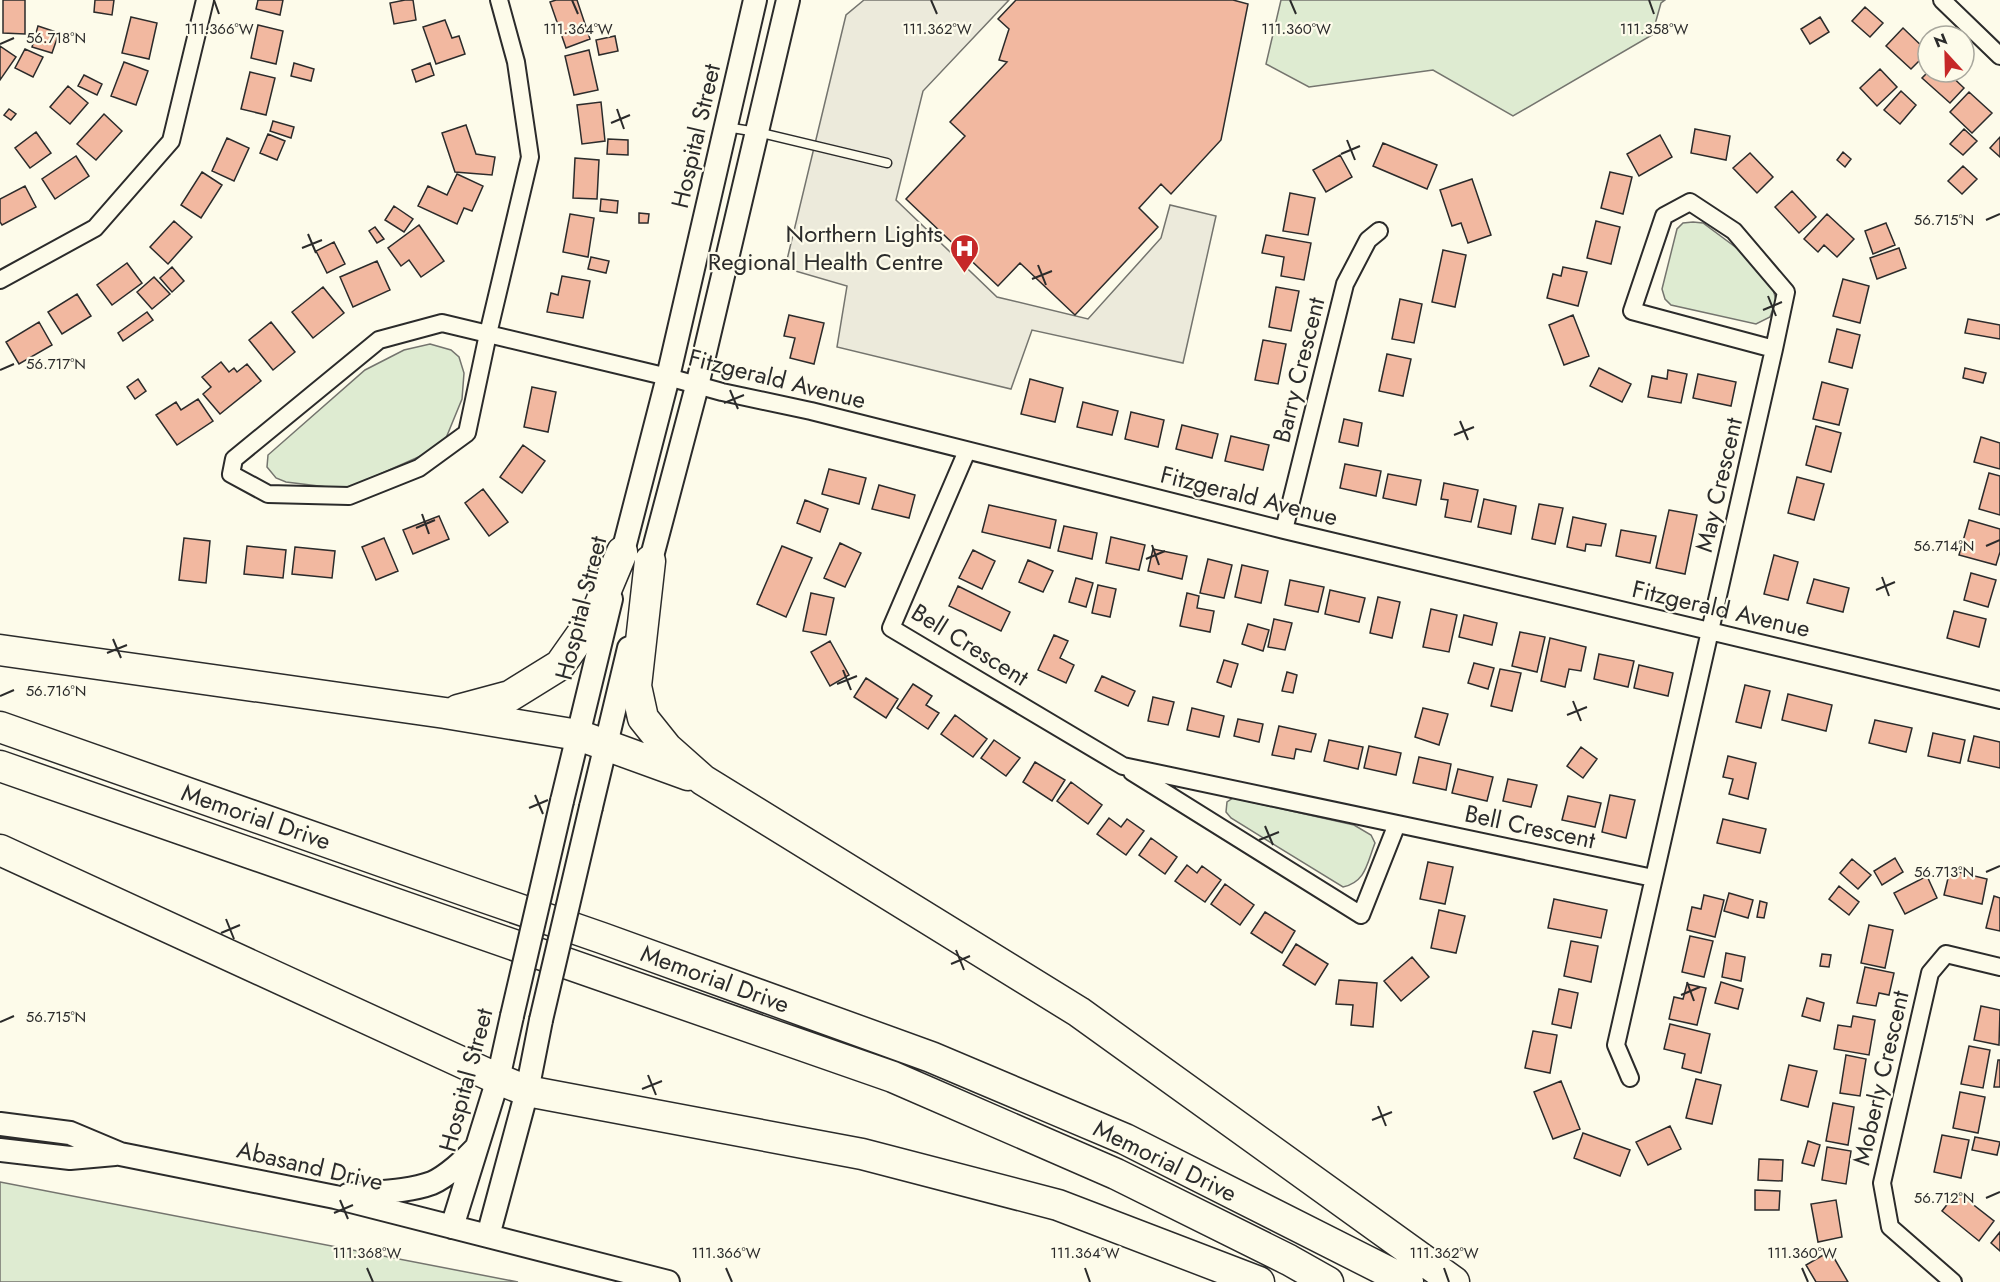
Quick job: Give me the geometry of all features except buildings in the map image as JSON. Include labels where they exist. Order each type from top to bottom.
[{"type":"highway","points":[[445,713],[510,696],[560,665],[636,556]]},
{"type":"highway","points":[[636,556],[636,686],[643,718],[667,748],[702,780],[1079,1012],[1454,1282]]},
{"type":"highway","points":[[0,650],[445,713],[578,735],[702,780]]},
{"type":"highway","name":"Memorial Drive","points":[[0,727],[602,938],[931,1057],[1125,1140],[1408,1282]]},
{"type":"highway","name":"Memorial Drive","points":[[0,766],[893,1077],[1116,1174],[1329,1282]]},
{"type":"highway","points":[[0,850],[527,1091],[862,1154],[1058,1205],[1259,1282]]},
{"type":"main road","name":"Hospital Street","points":[[527,1091],[541,1020],[605,745],[668,377],[755,0]]},
{"type":"main road","name":"Hospital Street","points":[[452,1227],[498,1079],[578,735],[636,556],[697,386],[788,0]]},
{"type":"main road","points":[[488,1236],[527,1091]]},
{"type":"main road","name":"Abasand Drive","points":[[0,1124],[70,1133],[120,1154],[335,1197],[668,1282]]},
{"type":"main road","points":[[335,1197],[433,1182],[466,1159],[477,1147]]},
{"type":"main road","name":"Abasand Drive","points":[[0,1150],[70,1158],[120,1154]]},
{"type":"street","points":[[0,280],[95,228],[171,141],[205,0]]},
{"type":"street","points":[[488,334],[442,323],[379,340],[234,459],[231,474],[268,494],[349,496],[419,468],[467,433],[530,157],[516,62],[499,0]]},
{"type":"street","points":[[1942,0],[2000,56]]},
{"type":"street","name":"May Crescent","points":[[1711,631],[1774,349],[1786,292],[1734,231],[1690,201],[1664,216],[1632,311],[1774,349]]},
{"type":"street","name":"Barry Crescent","points":[[1284,530],[1346,284],[1368,240],[1379,231]]},
{"type":"street","name":"Fitzgerald Avenue","points":[[488,334],[697,386],[811,411],[1284,530],[2000,700]]},
{"type":"street","name":"Bell Crescent","points":[[968,451],[891,628],[1123,766],[1361,915],[1397,824]]},
{"type":"street","points":[[1630,1078],[1617,1045],[1653,878],[1711,631]]},
{"type":"street","name":"Bell Crescent","points":[[1123,766],[1653,878]]},
{"type":"street","name":"Moberly Crescent","points":[[1953,1282],[1890,1227],[1881,1183],[1930,973],[1946,954],[2000,967]]},
{"type":"lane","points":[[726,127],[757,132],[886,163]]},
{"type":"green space","points":[[1281,0],[1665,0],[1661,3],[1652,35],[1513,116],[1433,70],[1309,87],[1266,64]]},
{"type":"green space","points":[[1683,223],[1703,223],[1746,255],[1773,289],[1776,300],[1770,317],[1756,324],[1671,305],[1665,299],[1662,289],[1677,229]]},
{"type":"green space","points":[[430,344],[451,350],[459,357],[464,373],[462,399],[446,438],[423,455],[351,487],[327,487],[286,482],[276,478],[267,467],[268,455],[365,370],[404,350]]},
{"type":"green space","points":[[1233,798],[1354,825],[1371,835],[1375,843],[1365,871],[1357,881],[1343,887],[1231,818],[1226,812],[1227,802]]},
{"type":"green space","points":[[0,1182],[518,1282],[0,1282]]},
{"type":"shaded area","points":[[864,0],[1009,0],[923,91],[896,200],[997,297],[1088,319],[1161,238],[1170,205],[1216,216],[1183,363],[1032,330],[1011,389],[837,347],[847,286],[785,268],[846,15]]},
{"type":"place","name":"Northern Lights Regional Health Centre","points":[[964,274]]}]
